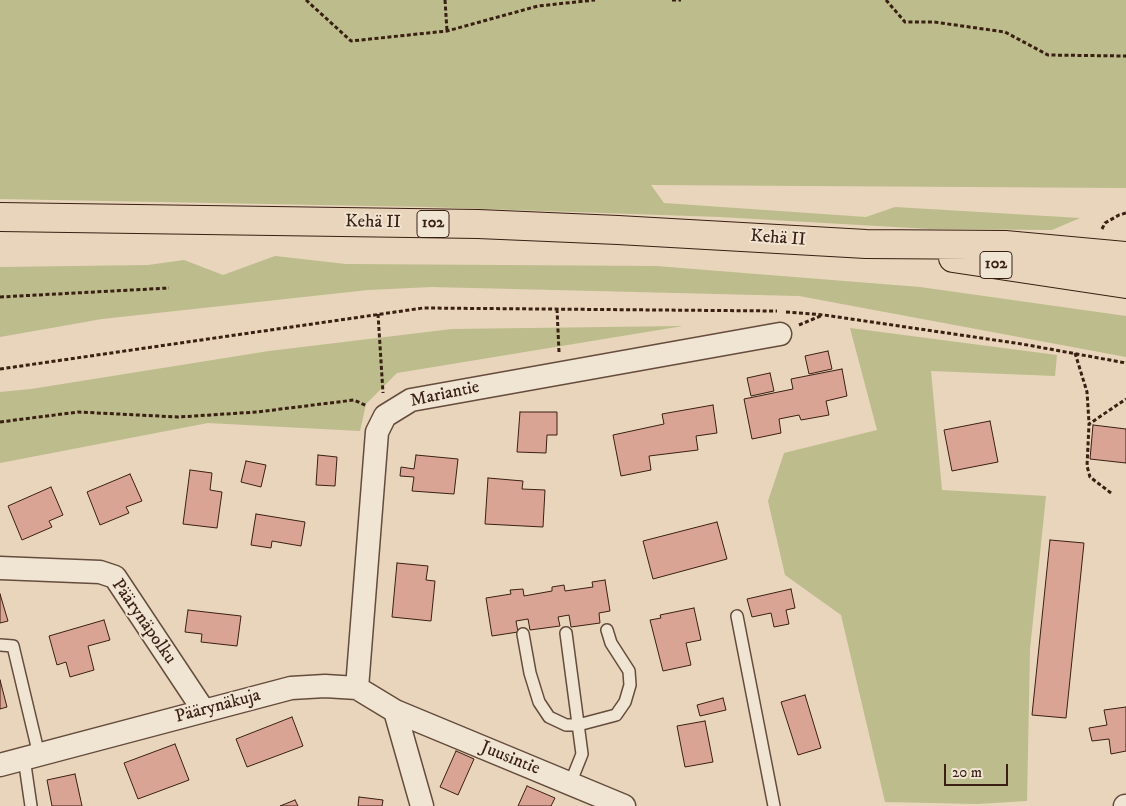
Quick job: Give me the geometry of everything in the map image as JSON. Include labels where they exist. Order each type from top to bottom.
[{"type":"highway","name":"Kehä II","points":[[0,217],[478,224],[627,230],[866,244],[1005,245],[1126,256]]},
{"type":"highway","name":"Kehä II","points":[[866,244],[1126,284]]},
{"type":"street","name":"Mariantie","points":[[385,416],[411,400],[780,334]]},
{"type":"street","points":[[357,688],[376,432],[385,416]]},
{"type":"street","name":"Päärynäpolku","points":[[0,568],[100,572],[115,577],[204,710]]},
{"type":"street","name":"Päärynäkuja","points":[[0,765],[290,688],[325,686],[357,688],[395,711]]},
{"type":"street","points":[[395,711],[422,806]]},
{"type":"street","name":"Juusintie","points":[[395,711],[624,806]]},
{"type":"lane","points":[[737,616],[774,806]]},
{"type":"lane","points":[[523,634],[530,673],[539,702],[549,717],[566,725],[616,715],[625,702],[630,685],[629,671],[611,643],[607,630]]},
{"type":"lane","points":[[566,633],[582,754],[570,784]]},
{"type":"lane","points":[[0,645],[13,646],[32,756],[31,806]]},
{"type":"path","points":[[306,0],[351,40],[447,30],[538,6],[595,0]]},
{"type":"path","points":[[447,30],[445,2],[451,0]]},
{"type":"path","points":[[672,0],[681,0]]},
{"type":"path","points":[[886,1],[905,22],[934,22],[1005,32],[1048,55],[1126,56]]},
{"type":"path","points":[[1102,229],[1105,223],[1126,213]]},
{"type":"path","points":[[0,296],[169,288]]},
{"type":"path","points":[[0,368],[423,308],[759,309],[824,315],[1126,363]]},
{"type":"path","points":[[557,308],[560,362]]},
{"type":"path","points":[[378,314],[385,416]]},
{"type":"path","points":[[780,334],[824,315]]},
{"type":"path","points":[[1075,354],[1087,392],[1089,424],[1087,466],[1090,477],[1111,493]]},
{"type":"path","points":[[1089,424],[1126,398]]},
{"type":"path","points":[[0,422],[78,412],[178,418],[257,412],[354,400],[385,416]]},
{"type":"green space","points":[[0,0],[1126,0],[1126,188],[651,185],[664,203],[866,217],[895,207],[1080,218],[1052,230],[930,229],[720,217],[426,207],[0,199]]},
{"type":"green space","points":[[275,256],[346,264],[656,266],[920,287],[1126,316],[1126,357],[799,296],[432,287],[368,290],[102,319],[0,337],[0,267],[148,265],[184,260],[223,275]]},
{"type":"green space","points":[[683,326],[397,373],[366,404],[360,431],[208,423],[0,463],[0,392],[31,389],[269,351],[452,329]]},
{"type":"green space","points":[[850,328],[1057,355],[1055,376],[931,371],[942,490],[1046,496],[1030,649],[1027,801],[977,804],[885,802],[841,615],[785,575],[768,501],[784,453],[877,430]]},
{"type":"building","points":[[828,351],[832,369],[809,374],[805,356]]},
{"type":"building","points":[[842,369],[847,396],[826,401],[829,415],[801,420],[799,415],[779,419],[781,433],[752,439],[744,399],[793,389],[791,379]]},
{"type":"building","points":[[770,373],[774,391],[751,396],[747,378]]},
{"type":"building","points":[[713,405],[717,433],[696,436],[698,450],[649,456],[651,470],[621,476],[613,435],[664,424],[662,414]]},
{"type":"building","points":[[520,412],[557,412],[557,435],[547,435],[546,453],[517,452]]},
{"type":"building","points":[[990,421],[998,462],[952,471],[944,430]]},
{"type":"building","points":[[1093,425],[1126,429],[1126,463],[1090,459]]},
{"type":"building","points":[[318,455],[337,457],[335,486],[316,485]]},
{"type":"building","points":[[416,455],[458,459],[454,494],[412,491],[414,477],[400,476],[401,467],[414,469]]},
{"type":"building","points":[[246,461],[266,465],[261,487],[241,482]]},
{"type":"building","points":[[190,470],[212,473],[210,490],[222,492],[217,528],[183,524]]},
{"type":"building","points":[[130,474],[142,501],[126,507],[129,513],[100,525],[87,492]]},
{"type":"building","points":[[488,478],[523,481],[522,489],[545,490],[543,527],[485,524]]},
{"type":"building","points":[[51,487],[63,515],[49,521],[52,527],[22,540],[8,506]]},
{"type":"building","points":[[256,514],[305,522],[301,546],[272,541],[271,548],[251,545]]},
{"type":"building","points":[[717,522],[727,559],[653,579],[643,541]]},
{"type":"building","points":[[1050,540],[1084,543],[1066,718],[1032,715]]},
{"type":"building","points":[[397,563],[428,566],[426,580],[435,581],[431,621],[392,617]]},
{"type":"building","points":[[605,580],[610,611],[599,613],[600,623],[571,627],[569,615],[558,617],[560,626],[530,630],[528,619],[516,621],[518,632],[492,636],[486,598],[511,594],[510,590],[523,589],[524,596],[552,591],[552,587],[564,585],[565,591],[593,587],[592,582]]},
{"type":"building","points":[[791,589],[795,608],[786,610],[789,624],[774,627],[771,613],[752,617],[747,599]]},
{"type":"building","points":[[0,594],[8,621],[0,623]]},
{"type":"building","points":[[694,608],[701,640],[686,643],[691,665],[663,671],[650,620],[661,618],[660,615]]},
{"type":"building","points":[[188,610],[241,616],[237,646],[201,642],[202,634],[185,632]]},
{"type":"building","points":[[104,620],[110,640],[88,646],[94,670],[70,677],[66,662],[57,665],[49,636]]},
{"type":"building","points":[[0,680],[7,707],[0,709]]},
{"type":"building","points":[[805,695],[821,748],[798,755],[781,702]]},
{"type":"building","points":[[723,698],[726,710],[700,716],[697,705]]},
{"type":"building","points":[[1126,707],[1126,751],[1111,754],[1109,739],[1092,741],[1089,728],[1107,725],[1104,710]]},
{"type":"building","points":[[292,717],[303,746],[247,767],[236,739]]},
{"type":"building","points":[[705,721],[713,762],[685,767],[677,726]]},
{"type":"building","points":[[175,744],[189,780],[138,799],[124,763]]},
{"type":"building","points":[[456,751],[474,759],[458,795],[440,787]]},
{"type":"building","points":[[75,774],[82,806],[52,806],[47,780]]},
{"type":"building","points":[[527,786],[555,798],[551,806],[518,806]]},
{"type":"building","points":[[359,797],[383,800],[382,806],[358,806]]},
{"type":"building","points":[[295,800],[298,806],[280,806]]}]
